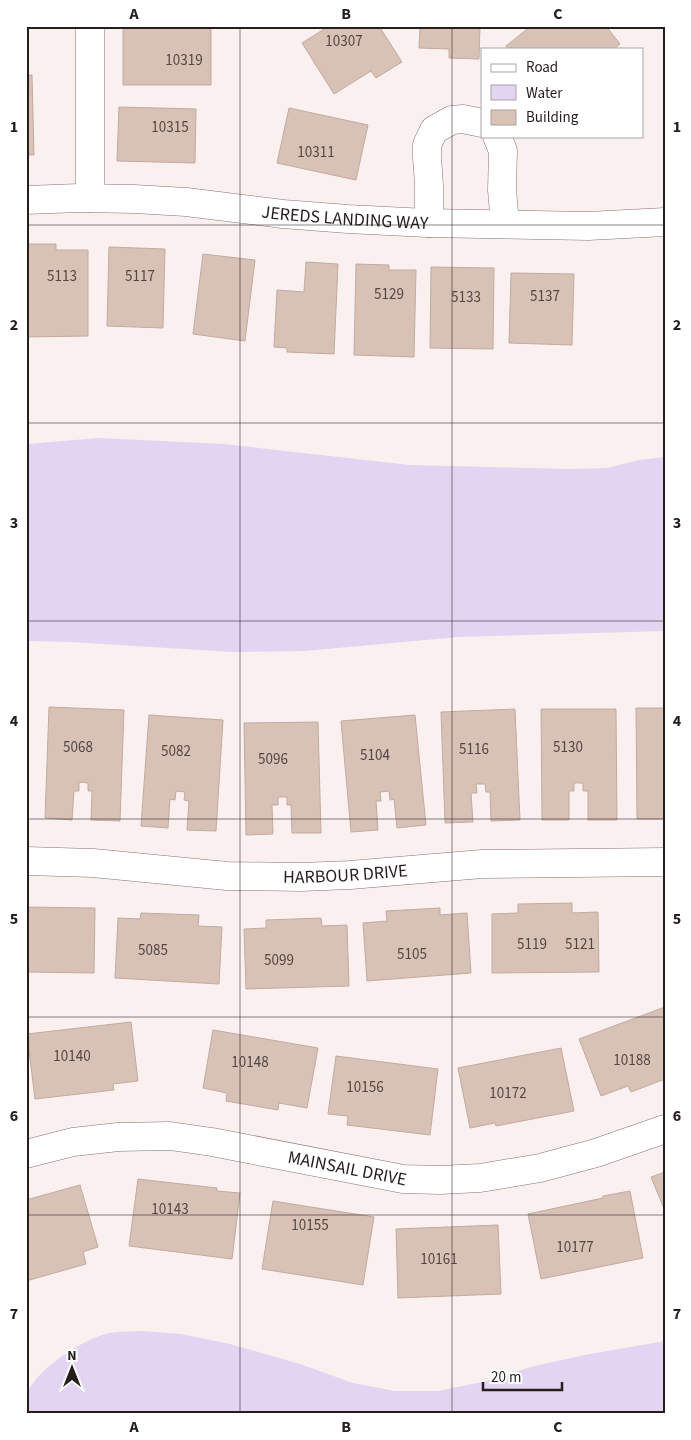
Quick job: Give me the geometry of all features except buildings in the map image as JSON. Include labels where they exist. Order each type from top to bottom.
[{"type":"street","points":[[90,26],[90,198]]},
{"type":"street","points":[[429,223],[427,145],[434,130],[452,120],[463,119],[481,123]]},
{"type":"street","points":[[498,138],[503,151],[502,190],[505,223]]},
{"type":"street","name":"JEREDS LANDING WAY","points":[[26,200],[90,198],[186,202],[282,214],[429,223],[588,226],[665,222]]},
{"type":"street","name":"HARBOUR DRIVE","points":[[26,861],[93,863],[227,876],[292,877],[350,875],[482,864],[665,862]]},
{"type":"street","name":"MAINSAIL DRIVE","points":[[26,1154],[73,1142],[118,1137],[170,1136],[212,1142],[403,1179],[440,1180],[480,1178],[540,1168],[596,1153],[665,1129]]},
{"type":"water","points":[[99,438],[224,444],[410,465],[571,469],[607,468],[639,460],[665,457],[665,631],[459,637],[305,651],[232,652],[26,641],[26,444]]},
{"type":"water","points":[[141,1331],[181,1334],[230,1344],[300,1364],[353,1383],[395,1391],[438,1391],[487,1381],[534,1366],[665,1341],[665,1414],[26,1414],[28,1391],[42,1373],[62,1356],[96,1337],[118,1332]]}]
